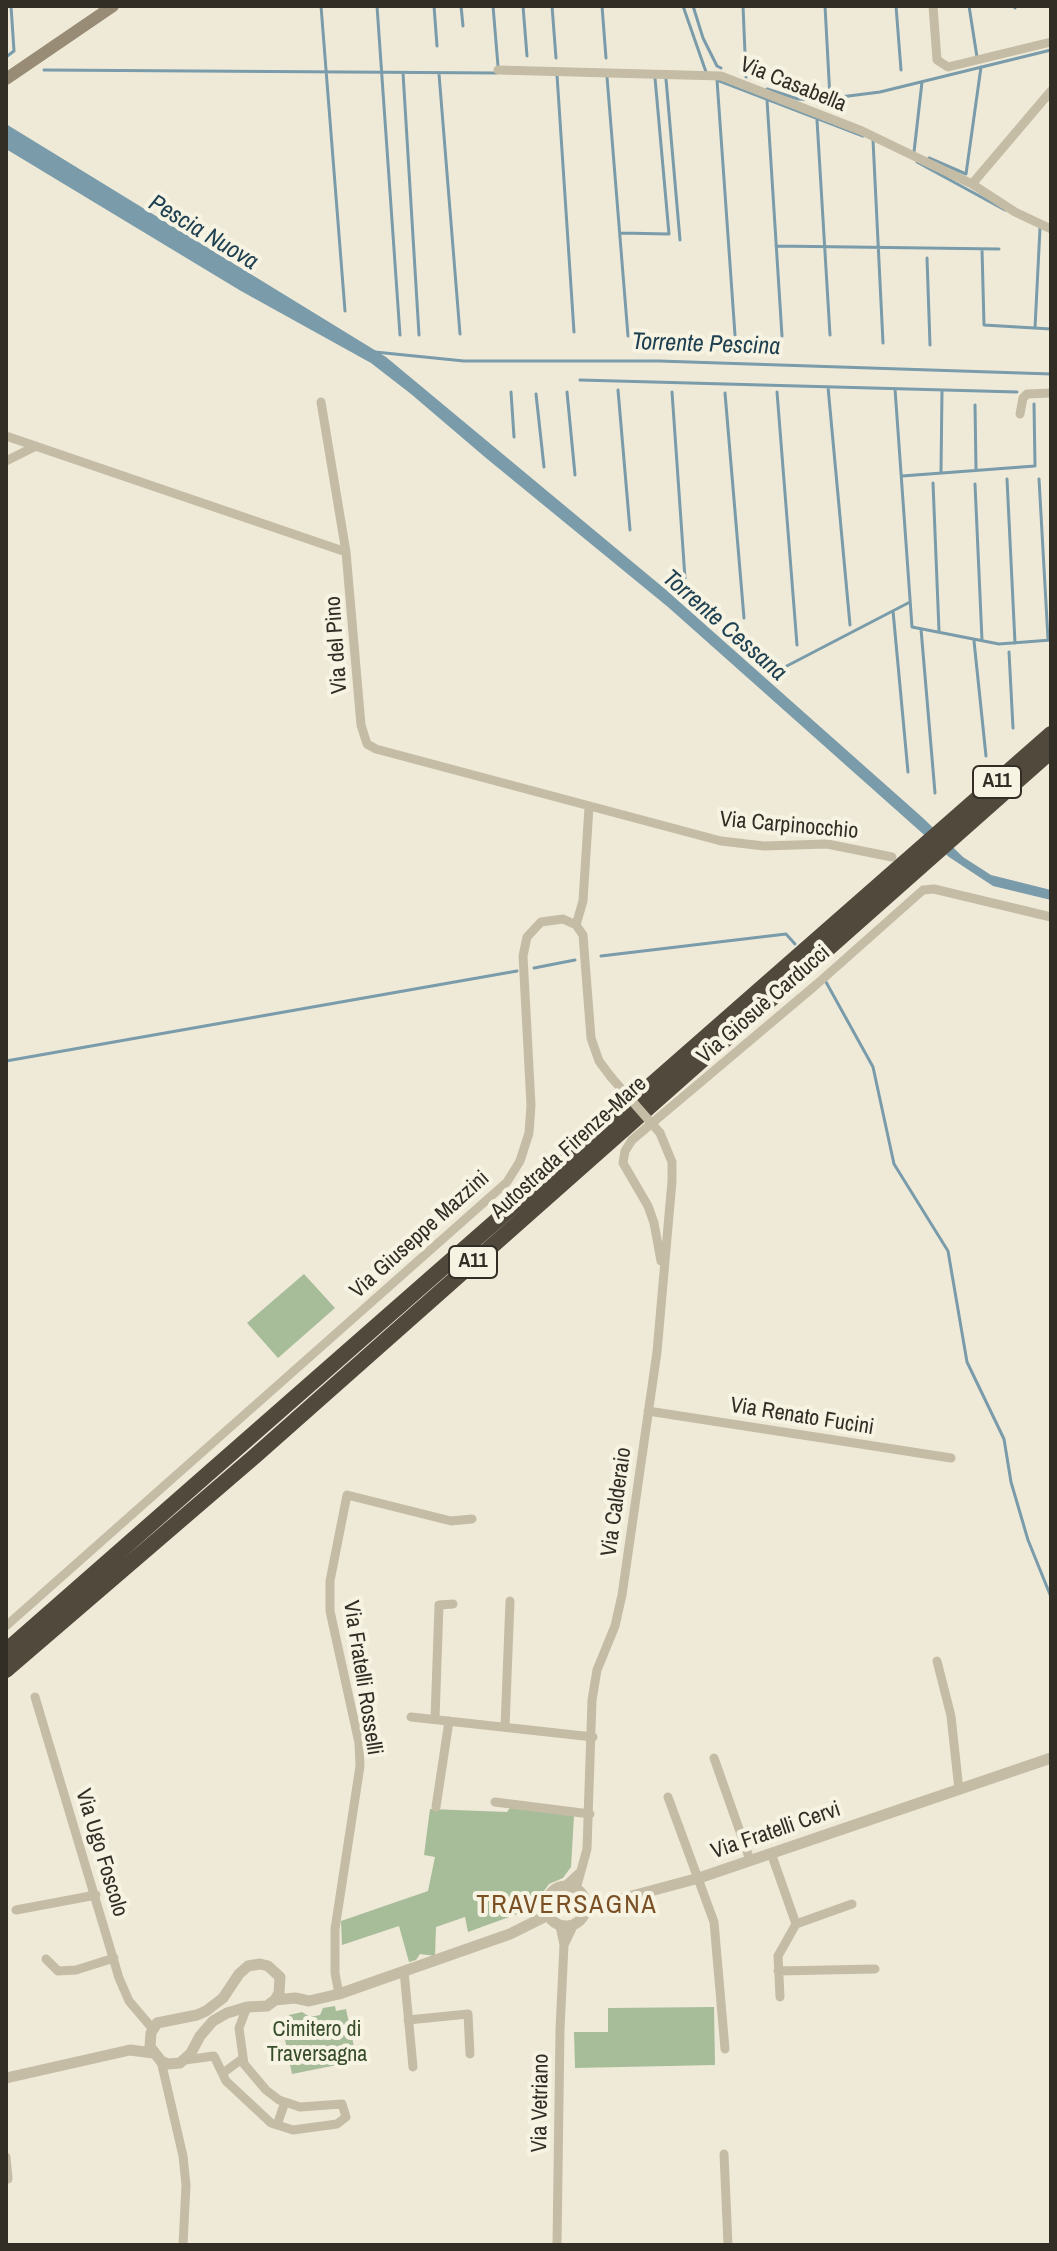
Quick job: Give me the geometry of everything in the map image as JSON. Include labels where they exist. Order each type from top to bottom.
[{"type":"highway","name":"Autostrada Firenze-Mare","points":[[948,833],[1051,734]]},
{"type":"highway","name":"Autostrada Firenze-Mare","points":[[6,1651],[948,833],[1051,751]]},
{"type":"highway","name":"Autostrada Firenze-Mare","points":[[6,1670],[255,1456],[933,846]]},
{"type":"main road","points":[[6,79],[113,6]]},
{"type":"street","points":[[933,6],[937,60],[948,67],[1051,42]]},
{"type":"street","name":"Via Casabella","points":[[498,70],[721,76],[862,131],[972,184],[1015,212],[1051,229]]},
{"type":"street","points":[[972,184],[1051,91]]},
{"type":"street","points":[[1020,414],[1022,401],[1027,394],[1051,393]]},
{"type":"street","points":[[8,438],[346,552],[321,402]]},
{"type":"street","points":[[8,438],[14,447],[9,459]]},
{"type":"street","points":[[9,459],[36,446]]},
{"type":"street","name":"Via del Pino","points":[[346,552],[361,725],[367,744],[589,807]]},
{"type":"street","points":[[576,925],[583,901],[589,807]]},
{"type":"street","name":"Via Carpinocchio","points":[[589,807],[721,841],[764,846],[827,844],[892,857]]},
{"type":"street","name":"Via Giosuè Carducci","points":[[663,1268],[648,1206],[623,1163],[625,1151],[632,1140],[817,984],[920,887],[1051,917]]},
{"type":"street","name":"Via Giuseppe Mazzini","points":[[6,1626],[507,1182],[526,1147],[530,1118],[523,964],[525,943],[531,931],[548,920],[563,919],[576,925]]},
{"type":"street","name":"Via Calderaio","points":[[576,925],[584,941],[591,1038],[599,1061],[660,1133],[672,1162],[660,1324],[622,1595],[615,1626],[597,1670],[592,1700],[590,1814],[578,1895]]},
{"type":"street","name":"Via Renato Fucini","points":[[648,1411],[951,1458]]},
{"type":"street","name":"Via Fratelli Rosselli","points":[[339,1994],[335,1973],[335,1929],[360,1766],[359,1743],[330,1611],[330,1581],[347,1495],[451,1521],[472,1519]]},
{"type":"street","points":[[505,1727],[510,1601]]},
{"type":"street","points":[[435,1719],[439,1605],[453,1604]]},
{"type":"street","points":[[937,1661],[951,1716],[959,1790]]},
{"type":"street","name":"Via Ugo Foscolo","points":[[35,1697],[114,1958],[129,2001],[142,2013],[151,2033]]},
{"type":"street","points":[[411,1717],[593,1737]]},
{"type":"street","points":[[436,1807],[449,1721]]},
{"type":"street","points":[[714,1758],[750,1860]]},
{"type":"street","name":"Via Fratelli Cervi","points":[[578,1895],[604,1903],[699,1878],[1051,1758]]},
{"type":"street","points":[[668,1797],[714,1922],[725,2049]]},
{"type":"street","points":[[495,1802],[590,1814]]},
{"type":"street","points":[[771,1853],[796,1924]]},
{"type":"street","points":[[166,2086],[200,2036],[213,2021],[227,2013],[247,2007],[267,2006],[275,2000],[295,1998],[309,2001],[339,1994],[510,1934],[547,1909],[550,1893],[578,1895],[582,1919],[567,1926],[547,1909]]},
{"type":"street","points":[[16,1910],[96,1895]]},
{"type":"street","points":[[780,1997],[778,1956],[796,1924],[852,1904]]},
{"type":"street","name":"Via Vetriano","points":[[557,2245],[562,1962],[567,1926]]},
{"type":"street","points":[[46,1959],[58,1971],[76,1970],[114,1958]]},
{"type":"street","points":[[142,2013],[164,2020],[206,2011],[223,1998],[248,1966],[260,1964],[274,1970],[280,1977],[275,2000]]},
{"type":"street","points":[[778,1971],[875,1969]]},
{"type":"street","points":[[404,1971],[413,2067]]},
{"type":"street","points":[[280,1985],[295,1998]]},
{"type":"street","points":[[130,2050],[180,2062],[214,2056],[226,2081],[271,2123],[293,2130],[337,2124],[346,2117],[342,2104],[300,2107],[266,2090],[242,2059],[239,2028],[247,2007]]},
{"type":"street","points":[[408,2020],[468,2014],[470,2054]]},
{"type":"street","points":[[6,2078],[130,2050],[164,2020]]},
{"type":"street","points":[[151,2033],[183,2156],[186,2185],[183,2245]]},
{"type":"street","points":[[223,2073],[242,2059]]},
{"type":"street","points":[[277,2125],[285,2102]]},
{"type":"street","points":[[724,2154],[728,2245]]},
{"type":"street","points":[[6,2157],[8,2179]]},
{"type":"green space","points":[[304,1274],[335,1308],[278,1358],[247,1323]]},
{"type":"green space","points":[[510,1808],[574,1816],[571,1867],[563,1878],[549,1884],[531,1909],[468,1932],[465,1917],[436,1927],[435,1956],[420,1954],[416,1960],[409,1962],[399,1926],[342,1945],[341,1921],[428,1891],[435,1857],[424,1855],[430,1809],[507,1812]]},
{"type":"green space","name":"Cimitero di Traversagna","points":[[335,2006],[336,2011],[346,2009],[357,2061],[292,2074],[282,2025],[291,2022],[289,2015],[302,2012],[310,2017],[320,2015],[323,2008]]},
{"type":"green space","points":[[714,2007],[715,2065],[575,2068],[574,2032],[608,2032],[608,2008]]},
{"type":"water","points":[[6,124],[386,357],[665,589],[963,857],[991,875],[1051,890],[1051,900],[993,886],[949,857],[668,607],[411,394],[371,363],[241,291],[6,149]]},
{"type":"waterway","points":[[6,57],[14,51],[11,6]]},
{"type":"waterway","points":[[321,6],[345,311]]},
{"type":"waterway","points":[[377,6],[400,335]]},
{"type":"waterway","points":[[434,6],[437,46]]},
{"type":"waterway","points":[[461,6],[463,26]]},
{"type":"waterway","points":[[493,6],[498,66]]},
{"type":"waterway","points":[[523,6],[527,56]]},
{"type":"waterway","points":[[552,6],[556,58]]},
{"type":"waterway","points":[[602,6],[606,58]]},
{"type":"waterway","points":[[683,6],[706,72]]},
{"type":"waterway","points":[[693,6],[703,38],[717,66],[721,68]]},
{"type":"waterway","points":[[743,6],[746,77]]},
{"type":"waterway","points":[[825,6],[830,98]]},
{"type":"waterway","points":[[896,6],[901,70]]},
{"type":"waterway","points":[[969,6],[977,57]]},
{"type":"waterway","points":[[767,89],[798,99],[817,100],[880,92],[1051,50]]},
{"type":"waterway","points":[[929,158],[966,174],[981,67]]},
{"type":"waterway","points":[[44,70],[497,73]]},
{"type":"waterway","points":[[403,73],[419,335]]},
{"type":"waterway","points":[[439,74],[460,334]]},
{"type":"waterway","points":[[557,75],[574,332]]},
{"type":"waterway","points":[[607,77],[628,336]]},
{"type":"waterway","points":[[620,233],[669,234],[655,78]]},
{"type":"waterway","points":[[666,79],[680,240]]},
{"type":"waterway","points":[[717,80],[863,136]]},
{"type":"waterway","points":[[717,80],[735,335]]},
{"type":"waterway","points":[[914,152],[922,82]]},
{"type":"waterway","points":[[767,100],[782,336]]},
{"type":"waterway","points":[[817,120],[830,335]]},
{"type":"waterway","points":[[873,140],[883,343]]},
{"type":"waterway","points":[[917,162],[1005,210]]},
{"type":"waterway","points":[[1035,328],[1040,228]]},
{"type":"waterway","points":[[776,246],[999,249]]},
{"type":"waterway","points":[[982,249],[984,325],[1051,329]]},
{"type":"waterway","points":[[927,258],[930,345]]},
{"type":"waterway","name":"Torrente Pescina","points":[[375,352],[464,361],[659,361],[1051,374]]},
{"type":"waterway","points":[[580,380],[1017,392]]},
{"type":"waterway","points":[[828,387],[850,625]]},
{"type":"waterway","points":[[895,389],[912,627],[999,644],[1051,640]]},
{"type":"waterway","points":[[618,390],[630,530]]},
{"type":"waterway","points":[[941,472],[942,390]]},
{"type":"waterway","points":[[511,392],[514,437]]},
{"type":"waterway","points":[[567,392],[575,475]]},
{"type":"waterway","name":"Torrente Cessana","points":[[672,392],[685,578]]},
{"type":"waterway","points":[[777,392],[797,645]]},
{"type":"waterway","name":"Torrente Cessana","points":[[725,393],[744,618]]},
{"type":"waterway","points":[[536,394],[544,467]]},
{"type":"waterway","points":[[902,476],[1035,466],[1034,404]]},
{"type":"waterway","points":[[975,405],[976,469]]},
{"type":"waterway","points":[[1007,479],[1015,643]]},
{"type":"waterway","points":[[1039,479],[1048,639]]},
{"type":"waterway","points":[[933,483],[939,631]]},
{"type":"waterway","points":[[975,484],[982,640]]},
{"type":"waterway","name":"Torrente Cessana","points":[[781,669],[910,602]]},
{"type":"waterway","points":[[893,611],[908,772]]},
{"type":"waterway","points":[[921,629],[935,793]]},
{"type":"waterway","points":[[974,641],[986,756]]},
{"type":"waterway","points":[[1009,652],[1013,728]]},
{"type":"waterway","points":[[601,956],[786,934],[795,944]]},
{"type":"waterway","points":[[534,968],[575,960]]},
{"type":"waterway","points":[[6,1061],[517,971]]},
{"type":"waterway","points":[[826,982],[873,1067],[894,1164],[948,1251],[967,1362],[1004,1439],[1011,1482],[1028,1540],[1051,1597]]},
{"type":"district","name":"TRAVERSAGNA","points":[[567,1906]]},
{"type":"water label","name":"Pescia Nuova","points":[[203,233]]}]
